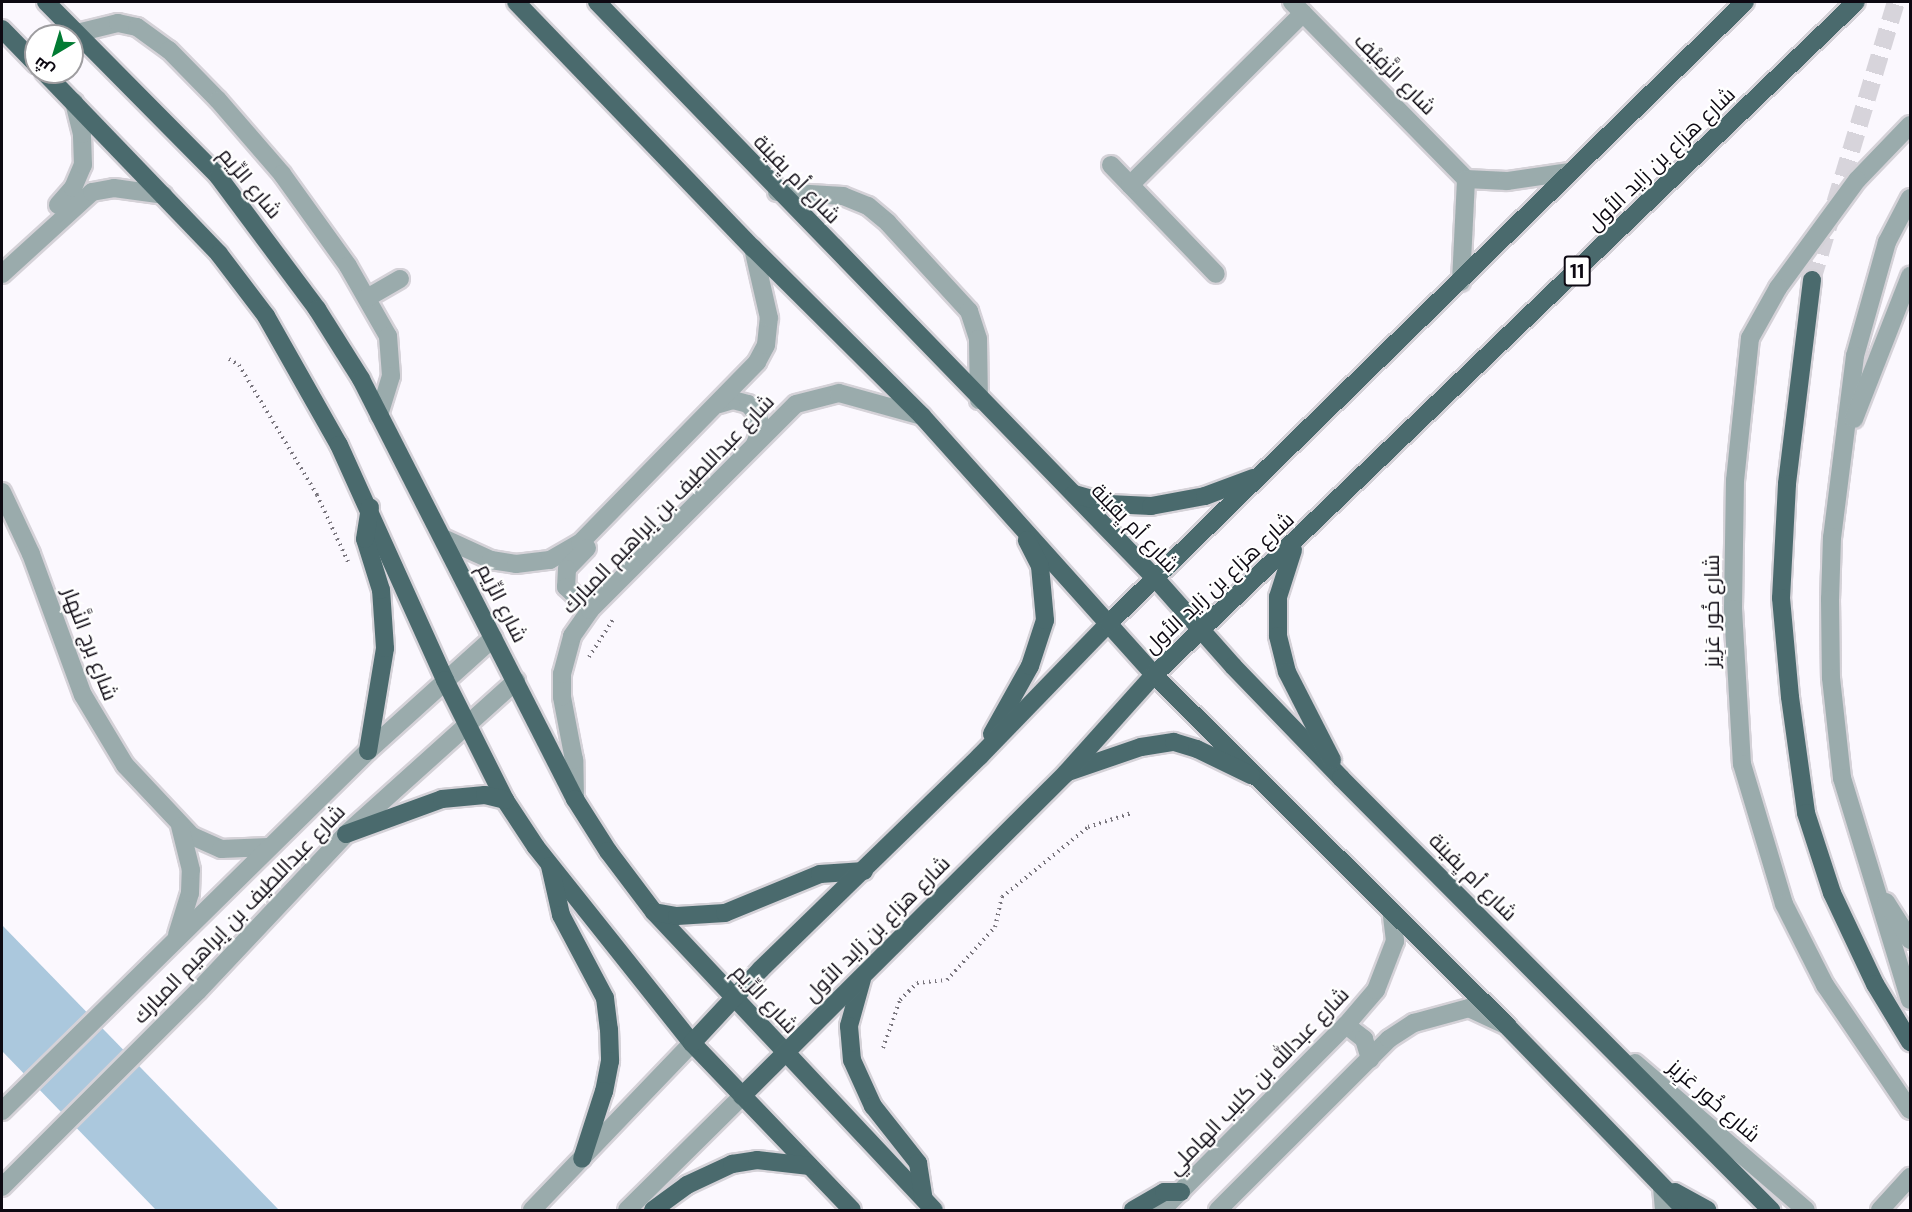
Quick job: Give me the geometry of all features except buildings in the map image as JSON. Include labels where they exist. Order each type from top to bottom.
[{"type":"main road","name":"شارع الرِّيم","points":[[46,2],[68,24]]},
{"type":"main road","points":[[516,2],[753,248],[922,416],[1015,517],[1154,675],[1266,783],[1507,1026],[1685,1210]]},
{"type":"main road","name":"شارع أم يِفينة","points":[[597,2],[777,192],[1155,578],[1201,632],[1341,778],[1592,1026],[1771,1210]]},
{"type":"main road","points":[[692,1043],[734,998],[980,756],[1109,623],[1461,282],[1569,172],[1745,2]]},
{"type":"main road","name":"شارع هزاع بن زايد الأول","points":[[742,1096],[1066,772],[1154,675],[1298,541],[1856,2]]},
{"type":"main road","points":[[2,28],[24,51]]},
{"type":"main road","name":"شارع الرِّيم","points":[[84,40],[224,184],[317,309],[379,415],[445,539],[574,799],[654,912],[929,1205]]},
{"type":"main road","points":[[56,84],[219,254],[266,316],[370,507],[445,680],[505,800],[550,864],[692,1043],[852,1210]]},
{"type":"main road","points":[[1812,280],[1787,484],[1781,598],[1790,696],[1806,813],[1832,893],[1875,984],[1911,1042]]},
{"type":"main road","points":[[1069,492],[1109,504],[1151,506],[1205,496],[1261,476]]},
{"type":"main road","points":[[368,751],[385,648],[381,590],[365,539],[370,507]]},
{"type":"main road","points":[[980,756],[1030,666],[1045,620],[1040,566],[1015,517]]},
{"type":"main road","points":[[1298,541],[1278,597],[1278,636],[1287,672],[1341,778]]},
{"type":"main road","points":[[1066,772],[1141,747],[1174,742],[1197,749],[1266,783]]},
{"type":"main road","points":[[346,834],[442,799],[485,795],[505,800]]},
{"type":"main road","points":[[550,864],[561,915],[592,969],[604,998],[609,1029],[610,1061],[604,1091],[582,1159]]},
{"type":"main road","points":[[654,912],[677,916],[724,913],[820,874],[864,871]]},
{"type":"main road","points":[[865,972],[854,998],[849,1026],[852,1060],[873,1106],[918,1163],[929,1205]]},
{"type":"main road","points":[[653,1210],[687,1185],[732,1164],[757,1160],[810,1166]]},
{"type":"main road","points":[[1662,1187],[1707,1210]]},
{"type":"main road","points":[[1133,1210],[1164,1192],[1181,1192]]},
{"type":"street","points":[[1130,185],[1298,7]]},
{"type":"street","name":"شارع الزَّفِيْف","points":[[1298,7],[1466,178]]},
{"type":"street","points":[[84,31],[118,23],[137,27],[169,50],[218,100],[282,174],[367,298],[388,336],[390,375],[379,415]]},
{"type":"street","points":[[2,274],[10,256],[66,198],[79,177],[84,153],[74,102]]},
{"type":"street","name":"شارع خُور عَزِيز","points":[[1911,125],[1857,180],[1778,288],[1750,338],[1736,480],[1733,609],[1742,764],[1784,904],[1825,985],[1911,1110]]},
{"type":"street","points":[[1111,165],[1216,274]]},
{"type":"street","points":[[1461,282],[1466,178],[1508,182],[1569,172]]},
{"type":"street","points":[[10,256],[92,192],[114,188],[164,195]]},
{"type":"street","points":[[777,192],[843,196],[868,206],[888,223],[969,311],[978,339],[979,400]]},
{"type":"street","points":[[1911,198],[1887,242],[1855,356],[1832,537],[1831,678],[1842,778],[1871,878],[1911,1000]]},
{"type":"street","name":"شارع عبداللطيف بن إبراهيم المبارك","points":[[445,539],[491,560],[516,564],[550,560],[580,543],[746,378],[766,345],[769,318],[753,248]]},
{"type":"street","points":[[1842,452],[1911,276]]},
{"type":"street","points":[[367,298],[400,279]]},
{"type":"street","name":"شارع عبداللطيف بن إبراهيم المبارك","points":[[574,799],[574,760],[562,697],[562,675],[572,636],[603,596],[779,418],[796,404],[817,396],[839,393],[862,397],[922,416]]},
{"type":"street","points":[[719,404],[733,400],[748,404],[758,415],[761,429],[755,444]]},
{"type":"street","name":"شارع برج النَّهار","points":[[2,492],[31,554],[83,695],[125,765],[180,826],[199,840],[221,849],[269,847]]},
{"type":"street","points":[[603,596],[579,599],[571,594],[565,578],[573,562],[616,519],[627,495]]},
{"type":"street","name":"شارع عبداللطيف بن إبراهيم المبارك","points":[[2,1111],[368,751],[493,638]]},
{"type":"street","name":"شارع عبداللطيف بن إبراهيم المبارك","points":[[5,1184],[198,991],[346,834],[516,681]]},
{"type":"street","name":"شارع برج النَّهار","points":[[176,938],[190,893],[191,870],[180,826]]},
{"type":"street","points":[[1871,878],[1911,940]]},
{"type":"street","name":"شارع عبدالله بن كليب الهاملي","points":[[1162,1210],[1346,1025],[1376,990],[1386,970],[1395,941],[1391,910]]},
{"type":"street","points":[[1218,1210],[1389,1039],[1414,1023],[1469,1008],[1507,1026]]},
{"type":"street","points":[[1346,1025],[1364,1039],[1370,1059]]},
{"type":"street","name":"شارع خُور عَزِيز","points":[[1592,1026],[1806,1210]]},
{"type":"street","points":[[532,1210],[692,1043]]},
{"type":"street","name":"شارع هزاع بن زايد الأول","points":[[627,1210],[742,1096]]},
{"type":"street","points":[[1880,1210],[1911,1177]]},
{"type":"street","points":[[1662,1187],[1664,1210]]},
{"type":"path","points":[[229,359],[239,364],[317,495],[350,566]]},
{"type":"path","points":[[883,1048],[900,1000],[917,983],[947,980],[995,927],[1002,897],[1088,827],[1132,813]]},
{"type":"water","points":[[2,925],[279,1210],[156,1210],[2,1051]]},
{"type":"tunnel","points":[[1812,280],[1896,2]]}]
